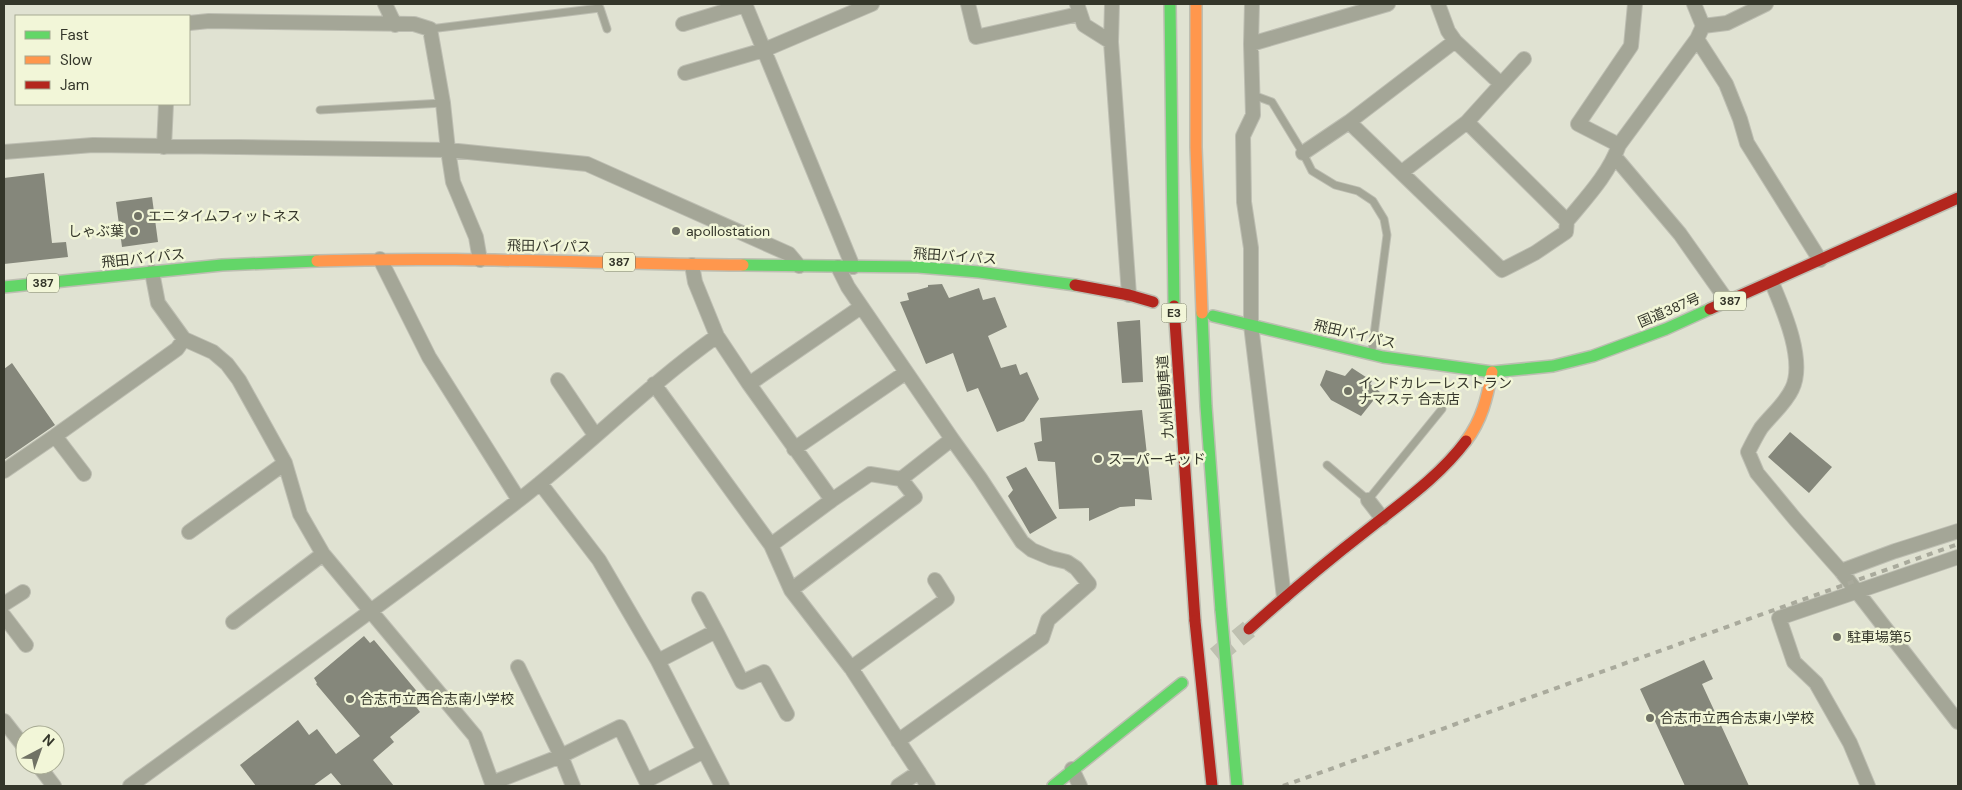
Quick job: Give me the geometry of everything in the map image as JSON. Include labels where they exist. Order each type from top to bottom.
[{"type":"main road","name":"九州自動車道","points":[[1170,4],[1173,292],[1194,622],[1212,786]]},
{"type":"main road","name":"E3","points":[[1196,4],[1196,147],[1206,406],[1221,610],[1237,786]]},
{"type":"main road","name":"国道387号","points":[[1492,372],[1552,366],[1593,356],[1666,329],[1958,198]]},
{"type":"main road","name":"飛田バイパス","points":[[4,288],[222,265],[380,259],[585,261],[692,265],[918,267],[1044,280],[1153,302]]},
{"type":"main road","name":"飛田バイパス","points":[[1213,316],[1371,354],[1433,365],[1492,372]]},
{"type":"main road","points":[[1249,629],[1284,597],[1454,457],[1474,432],[1486,405],[1492,372]]},
{"type":"main road","points":[[1053,786],[1182,683]]},
{"type":"street","points":[[385,4],[395,25]]},
{"type":"street","points":[[683,24],[745,4],[853,267]]},
{"type":"street","points":[[685,73],[764,50],[872,4]]},
{"type":"street","points":[[968,4],[976,37],[1078,9],[1084,25],[1111,42]]},
{"type":"street","points":[[1112,4],[1111,42],[1129,296]]},
{"type":"street","points":[[1252,4],[1253,116],[1244,136],[1244,202],[1251,248],[1251,325],[1284,597]]},
{"type":"street","points":[[1251,44],[1388,4]]},
{"type":"street","points":[[1438,4],[1448,32],[1500,84]]},
{"type":"street","points":[[1635,4],[1631,46],[1578,124],[1617,151],[1680,234],[1728,302]]},
{"type":"street","points":[[1349,122],[1502,270],[1535,253],[1566,232],[1567,222],[1590,193],[1617,151],[1697,39],[1703,26],[1694,4]]},
{"type":"street","points":[[1703,26],[1727,23],[1766,4]]},
{"type":"street","points":[[190,23],[210,21],[414,24],[430,30],[443,103],[453,182],[476,236],[480,260]]},
{"type":"street","points":[[1697,39],[1726,84],[1747,143],[1820,260]]},
{"type":"street","points":[[1304,153],[1349,122],[1455,41]]},
{"type":"street","points":[[1402,172],[1467,122],[1524,59]]},
{"type":"street","points":[[164,146],[166,105]]},
{"type":"street","points":[[1467,122],[1567,222]]},
{"type":"street","points":[[4,152],[93,145],[448,150],[587,164],[789,254],[800,266]]},
{"type":"street","points":[[380,259],[429,357],[519,500]]},
{"type":"street","points":[[692,265],[698,288],[717,336],[748,384],[832,500]]},
{"type":"street","points":[[838,267],[848,287],[905,373],[980,478],[1022,542],[1032,550],[1067,562],[1076,568],[1089,584],[1048,620],[1042,638],[898,741]]},
{"type":"street","points":[[152,272],[158,303],[184,339],[213,352],[239,380],[285,463],[300,514],[322,554],[475,736],[493,784],[561,756],[620,727],[646,782],[704,751]]},
{"type":"street","points":[[1772,282],[1789,326],[1796,351],[1795,383],[1791,392],[1761,429],[1748,452],[1757,474],[1841,571],[1958,722]]},
{"type":"street","points":[[748,384],[861,307]]},
{"type":"street","points":[[130,786],[519,500],[654,384],[717,336]]},
{"type":"street","points":[[4,471],[177,349],[184,339]]},
{"type":"street","points":[[794,449],[905,373]]},
{"type":"street","points":[[558,380],[595,435]]},
{"type":"street","points":[[654,384],[771,545],[791,590],[851,668],[928,786]]},
{"type":"street","points":[[56,436],[84,474]]},
{"type":"street","points":[[901,479],[952,439]]},
{"type":"street","points":[[189,532],[285,463]]},
{"type":"street","points":[[771,545],[870,474],[901,479],[915,497],[791,590]]},
{"type":"street","points":[[540,483],[599,560],[658,661],[722,786]]},
{"type":"street","points":[[1368,500],[1382,518]]},
{"type":"street","points":[[1841,571],[1958,531]]},
{"type":"street","points":[[233,622],[322,554]]},
{"type":"street","points":[[1868,786],[1850,744],[1816,683],[1794,662],[1779,618],[1958,558]]},
{"type":"street","points":[[851,668],[947,599],[935,580]]},
{"type":"street","points":[[4,604],[23,592]]},
{"type":"street","points":[[699,599],[742,682],[764,672],[787,714]]},
{"type":"street","points":[[4,616],[26,645]]},
{"type":"street","points":[[658,661],[716,632]]},
{"type":"street","points":[[518,667],[561,756],[573,786]]},
{"type":"street","points":[[4,721],[15,735]]},
{"type":"street","points":[[1072,769],[1080,786]]},
{"type":"street","points":[[898,786],[919,772]]},
{"type":"street","points":[[46,775],[54,786]]},
{"type":"lane","points":[[430,30],[600,8],[607,29]]},
{"type":"lane","points":[[1252,95],[1272,102],[1304,153],[1312,171],[1335,185],[1358,192],[1373,201],[1384,218],[1387,235],[1371,354]]},
{"type":"lane","points":[[320,110],[443,103]]},
{"type":"lane","points":[[1328,464],[1368,500],[1442,409]]},
{"type":"building","points":[[44,173],[52,243],[66,242],[68,257],[4,264],[4,178]]},
{"type":"building","points":[[152,197],[158,242],[122,247],[116,202]]},
{"type":"building","points":[[942,284],[949,298],[979,288],[983,300],[995,297],[1007,327],[988,336],[1001,368],[1016,364],[1020,375],[1027,372],[1039,399],[1024,421],[997,432],[978,388],[967,392],[953,353],[926,364],[900,302],[909,300],[907,293],[928,287],[928,285]]},
{"type":"building","points":[[1140,320],[1143,382],[1122,383],[1117,322]]},
{"type":"building","points":[[12,363],[55,425],[4,460],[4,369]]},
{"type":"building","points":[[1352,368],[1372,381],[1370,384],[1380,392],[1361,416],[1331,400],[1320,385],[1326,370],[1345,376]]},
{"type":"building","points":[[1142,410],[1152,500],[1135,499],[1135,506],[1120,507],[1089,521],[1089,508],[1059,509],[1055,462],[1038,461],[1034,443],[1042,441],[1040,418]]},
{"type":"building","points":[[1790,432],[1832,467],[1809,493],[1768,457]]},
{"type":"building","points":[[1026,467],[1057,518],[1030,534],[1008,496],[1013,490],[1006,477]]},
{"type":"building","points":[[364,636],[370,643],[374,640],[425,701],[417,708],[420,712],[390,737],[394,742],[373,760],[394,786],[342,786],[331,773],[313,786],[256,786],[240,765],[298,720],[309,735],[317,729],[336,754],[360,736],[316,684],[314,678]]},
{"type":"building","points":[[1704,660],[1713,679],[1702,684],[1749,786],[1685,786],[1640,689]]},
{"type":"tunnel","points":[[1216,656],[1249,629]]},
{"type":"railway","points":[[1283,786],[1958,544]]},
{"type":"traffic: fast","points":[[1170,4],[1174,306]]},
{"type":"traffic: fast","points":[[4,287],[222,265],[317,261]]},
{"type":"traffic: fast","points":[[743,265],[918,267],[979,272],[1075,285]]},
{"type":"traffic: fast","points":[[1213,316],[1383,357],[1492,372],[1553,366],[1593,356],[1666,329],[1710,309]]},
{"type":"traffic: fast","points":[[1202,313],[1206,406],[1221,610]]},
{"type":"traffic: fast","points":[[1221,610],[1237,786]]},
{"type":"traffic: fast","points":[[1053,786],[1182,683]]},
{"type":"traffic: slow","points":[[1196,4],[1196,147],[1202,313]]},
{"type":"traffic: slow","points":[[317,261],[477,260],[743,265]]},
{"type":"traffic: slow","points":[[1466,441],[1472,433],[1483,408],[1492,372]]},
{"type":"traffic: jam","points":[[1710,309],[1958,198]]},
{"type":"traffic: jam","points":[[1075,285],[1129,295],[1153,302]]},
{"type":"traffic: jam","points":[[1174,306],[1195,621]]},
{"type":"traffic: jam","points":[[1249,629],[1321,567],[1419,489],[1444,466],[1466,441]]},
{"type":"traffic: jam","points":[[1195,621],[1212,786]]},
{"type":"place","name":"エニタイムフィットネス","points":[[138,216]]},
{"type":"place","name":"しゃぶ葉","points":[[134,231]]},
{"type":"place","name":"apollostation","points":[[676,231]]},
{"type":"place","name":"インドカレーレストラン ナマステ 合志店","points":[[1348,391]]},
{"type":"place","name":"スーパーキッド","points":[[1098,459]]},
{"type":"place","name":"駐車場第5","points":[[1837,637]]},
{"type":"place","name":"合志市立西合志南小学校","points":[[350,699]]},
{"type":"place","name":"合志市立西合志東小学校","points":[[1650,718]]}]
